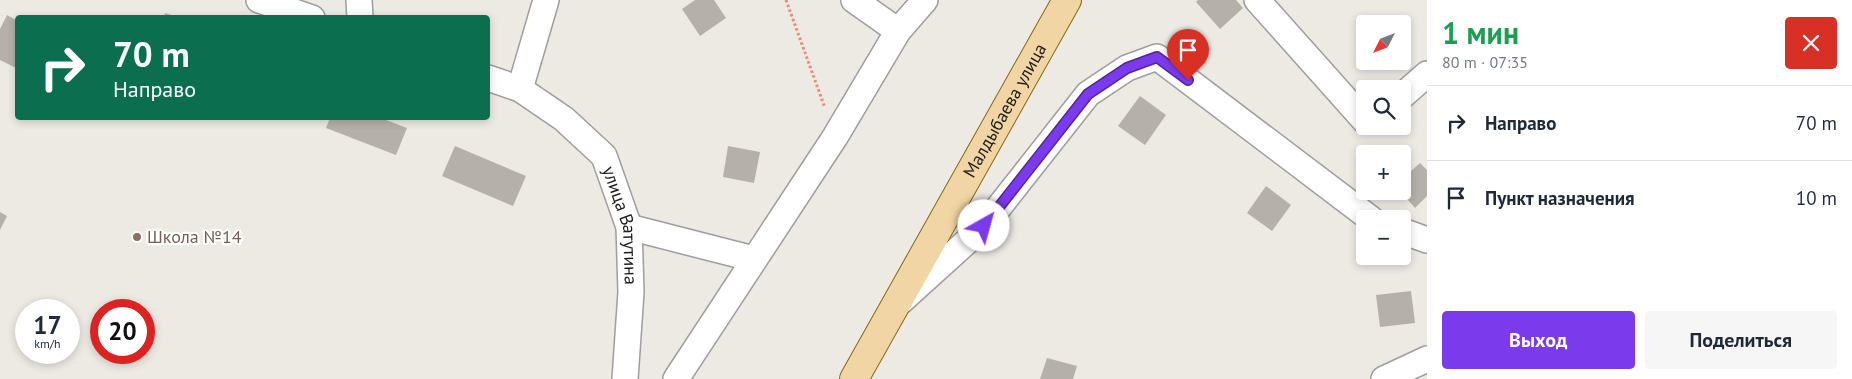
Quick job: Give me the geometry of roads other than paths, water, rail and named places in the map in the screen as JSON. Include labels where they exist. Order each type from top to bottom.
[{"type":"main road","name":"Малдыбаева улица","points":[[854,379],[1068,0]]},
{"type":"street","points":[[259,0],[303,15]]},
{"type":"street","points":[[359,0],[360,15]]},
{"type":"street","points":[[520,89],[546,0]]},
{"type":"street","points":[[854,0],[898,31]]},
{"type":"street","points":[[676,379],[835,137],[898,31],[925,0]]},
{"type":"street","points":[[1257,0],[1356,111]]},
{"type":"street","points":[[897,305],[984,226],[1088,94],[1127,68],[1157,57],[1359,210]]},
{"type":"street","points":[[1411,88],[1427,74]]},
{"type":"street","name":"улица Ватутина","points":[[490,79],[520,89],[564,119],[604,156],[629,227],[631,292],[625,379]]},
{"type":"street","points":[[629,227],[754,259]]},
{"type":"street","points":[[1411,235],[1427,240]]},
{"type":"street","points":[[1384,379],[1427,359]]},
{"type":"place","name":"Школа №14","points":[[137,237]]}]
